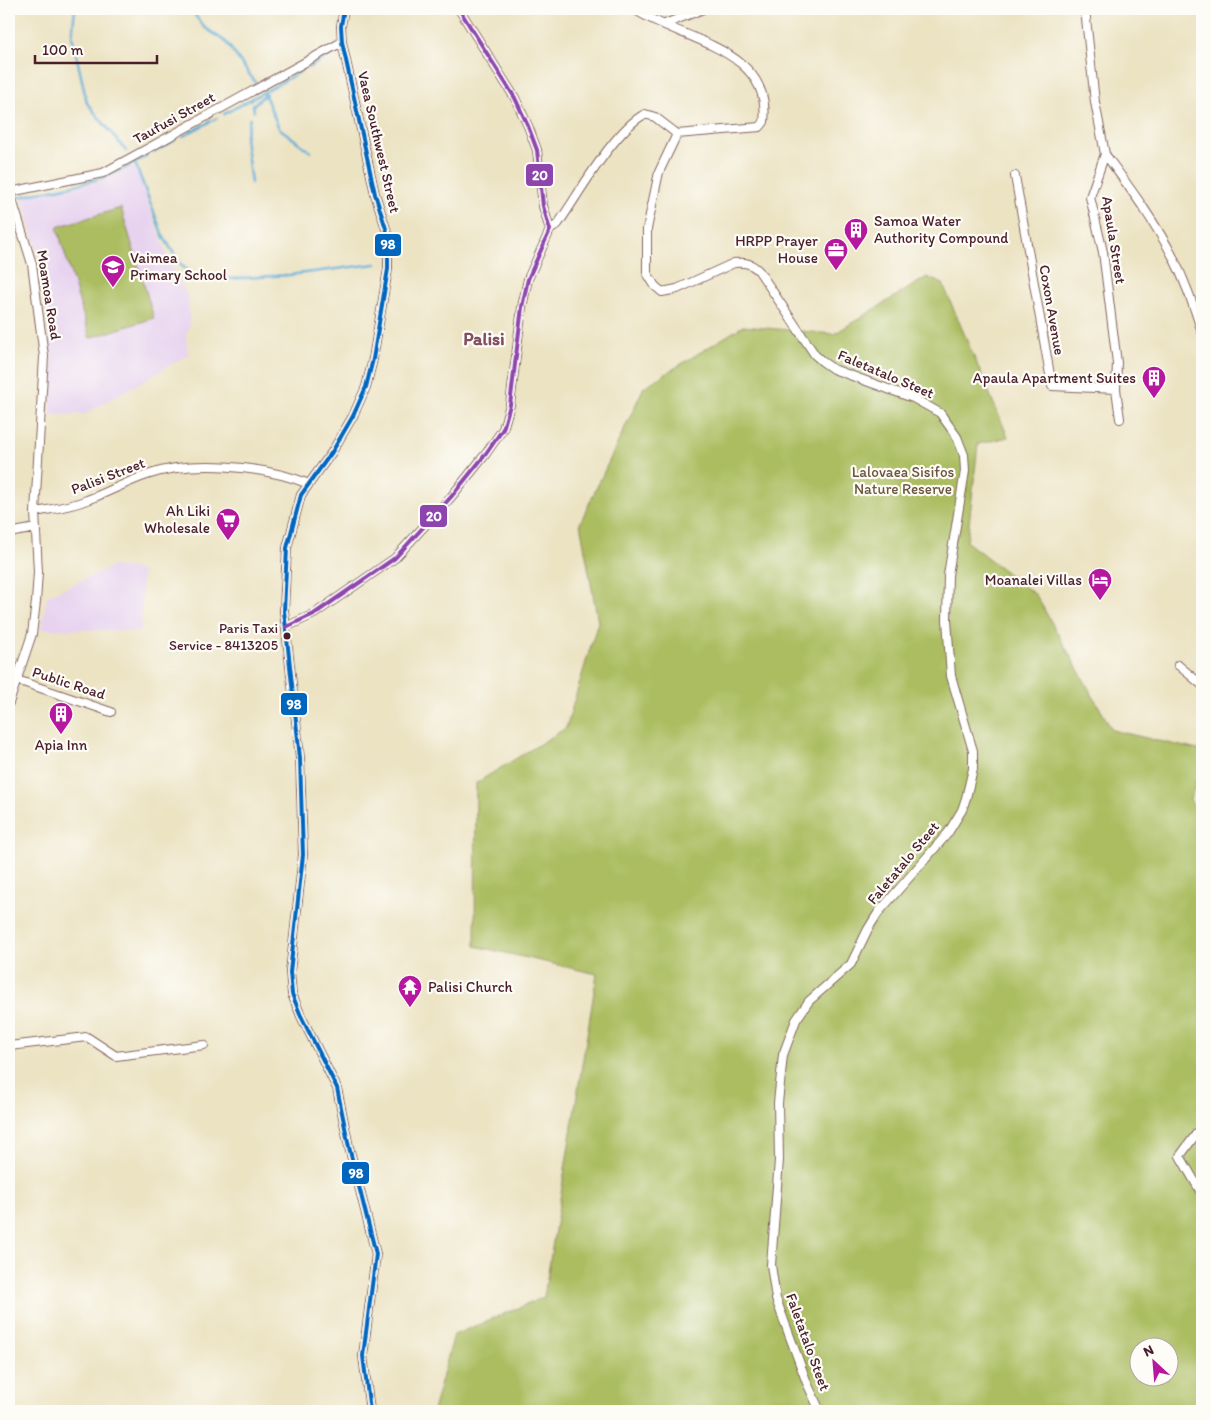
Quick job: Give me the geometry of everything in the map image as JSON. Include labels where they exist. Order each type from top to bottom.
[{"type":"street","name":"Vaea Southwest Street","points":[[344,9],[341,26],[342,42],[375,194],[388,235],[388,269],[373,360],[366,387],[353,416],[301,495],[287,548],[284,577],[286,627],[300,758],[303,854],[290,972],[292,994],[337,1088],[349,1147],[376,1254],[363,1356],[370,1411]]},
{"type":"street","points":[[459,9],[515,98],[528,126],[537,150],[543,206],[550,230]]},
{"type":"street","points":[[286,627],[314,614],[395,558],[451,497],[503,429],[510,405],[522,306],[528,279],[550,230],[558,224],[612,146],[637,118],[645,114],[655,117],[677,134],[760,127],[764,122],[765,111],[759,86],[752,75],[732,57],[712,44],[648,18],[634,9]]},
{"type":"street","points":[[664,24],[703,9]]},
{"type":"street","points":[[1085,9],[1095,102],[1105,154],[1142,205],[1173,256],[1188,289],[1202,332]]},
{"type":"street","name":"Taufusi Street","points":[[9,191],[103,172],[342,42]]},
{"type":"street","name":"Faletatalo Steet","points":[[677,134],[659,172],[647,229],[647,273],[655,286],[662,292],[677,289],[734,263],[743,262],[753,265],[759,271],[815,355],[833,369],[913,398],[940,413],[957,437],[964,454],[964,490],[948,575],[947,620],[951,676],[973,751],[973,769],[966,798],[962,810],[948,833],[878,913],[851,964],[834,981],[809,1001],[796,1020],[783,1055],[778,1104],[779,1160],[771,1265],[776,1298],[804,1376],[820,1411]]},
{"type":"street","name":"Apaula Street","points":[[1105,154],[1090,197],[1103,252],[1117,364],[1116,389],[1120,419]]},
{"type":"street","name":"Coxon Avenue","points":[[1015,176],[1052,386],[1116,389]]},
{"type":"street","name":"Moamoa Road","points":[[9,191],[32,264],[44,356],[35,512],[38,572],[33,626],[9,703]]},
{"type":"street","name":"Palisi Street","points":[[35,512],[86,501],[149,474],[178,469],[230,468],[290,476],[309,484]]},
{"type":"street","points":[[9,533],[36,528]]},
{"type":"street","points":[[1178,665],[1202,685]]},
{"type":"street","name":"Public Road","points":[[17,680],[111,712]]},
{"type":"street","points":[[9,1046],[86,1037],[116,1056],[204,1045]]},
{"type":"street","points":[[1202,1126],[1180,1156],[1202,1194]]},
{"type":"shaded area","name":"Vaimea Primary School","points":[[135,167],[170,264],[188,297],[190,324],[186,334],[188,355],[85,414],[51,415],[52,363],[39,256],[23,200],[25,197],[98,182]]},
{"type":"shaded area","points":[[113,566],[142,571],[141,631],[41,629],[47,596]]},
{"type":"green space","points":[[121,208],[154,318],[90,338],[57,227]]},
{"type":"green space","name":"Lalovaea Sisifos Nature Reserve","points":[[927,277],[943,284],[1008,437],[978,444],[967,542],[1036,595],[1112,730],[1202,751],[1202,770],[1190,799],[1202,824],[1202,1411],[433,1411],[454,1335],[544,1297],[597,974],[475,946],[476,783],[566,728],[598,622],[580,523],[644,387],[743,326],[834,334]]},
{"type":"waterway","points":[[75,9],[72,36],[87,103],[126,151]]},
{"type":"waterway","points":[[190,9],[204,27],[226,42],[255,82]]},
{"type":"waterway","points":[[308,68],[336,52]]},
{"type":"waterway","points":[[224,114],[300,72]]},
{"type":"waterway","points":[[264,93],[279,128],[311,152]]},
{"type":"waterway","points":[[254,111],[253,105],[266,94]]},
{"type":"waterway","points":[[183,136],[217,118]]},
{"type":"waterway","points":[[250,118],[245,138],[251,183]]},
{"type":"waterway","points":[[154,152],[175,140]]},
{"type":"waterway","points":[[20,197],[101,178],[132,165],[146,156]]},
{"type":"waterway","points":[[135,163],[163,236],[181,265],[195,277],[212,280],[289,275],[376,264]]},
{"type":"transit line","name":"98","points":[[344,9],[341,26],[342,42],[375,194],[388,235],[388,269],[373,359],[366,387],[353,416],[332,452],[301,495],[287,548],[284,611],[300,758],[303,855],[290,972],[292,994],[337,1088],[349,1147],[376,1254],[363,1356],[370,1411]]},
{"type":"transit line","name":"20","points":[[286,627],[314,614],[395,558],[451,497],[485,455],[503,429],[510,405],[522,307],[528,279],[550,230],[543,206],[537,150],[528,126],[515,98],[459,9]]},
{"type":"place","name":"Samoa Water Authority Compound","points":[[856,251]]},
{"type":"place","name":"HRPP Prayer House","points":[[836,271]]},
{"type":"place","name":"Vaimea Primary School","points":[[113,288]]},
{"type":"place","name":"Apaula Apartment Suites","points":[[1154,399]]},
{"type":"place","name":"Ah Liki Wholesale","points":[[228,541]]},
{"type":"place","name":"Moanalei Villas","points":[[1100,601]]},
{"type":"place","name":"Paris Taxi Service - 8413205","points":[[287,636]]},
{"type":"place","name":"Apia Inn","points":[[61,735]]},
{"type":"place","name":"Palisi Church","points":[[410,1008]]},
{"type":"district","name":"Palisi","points":[[484,339]]}]
